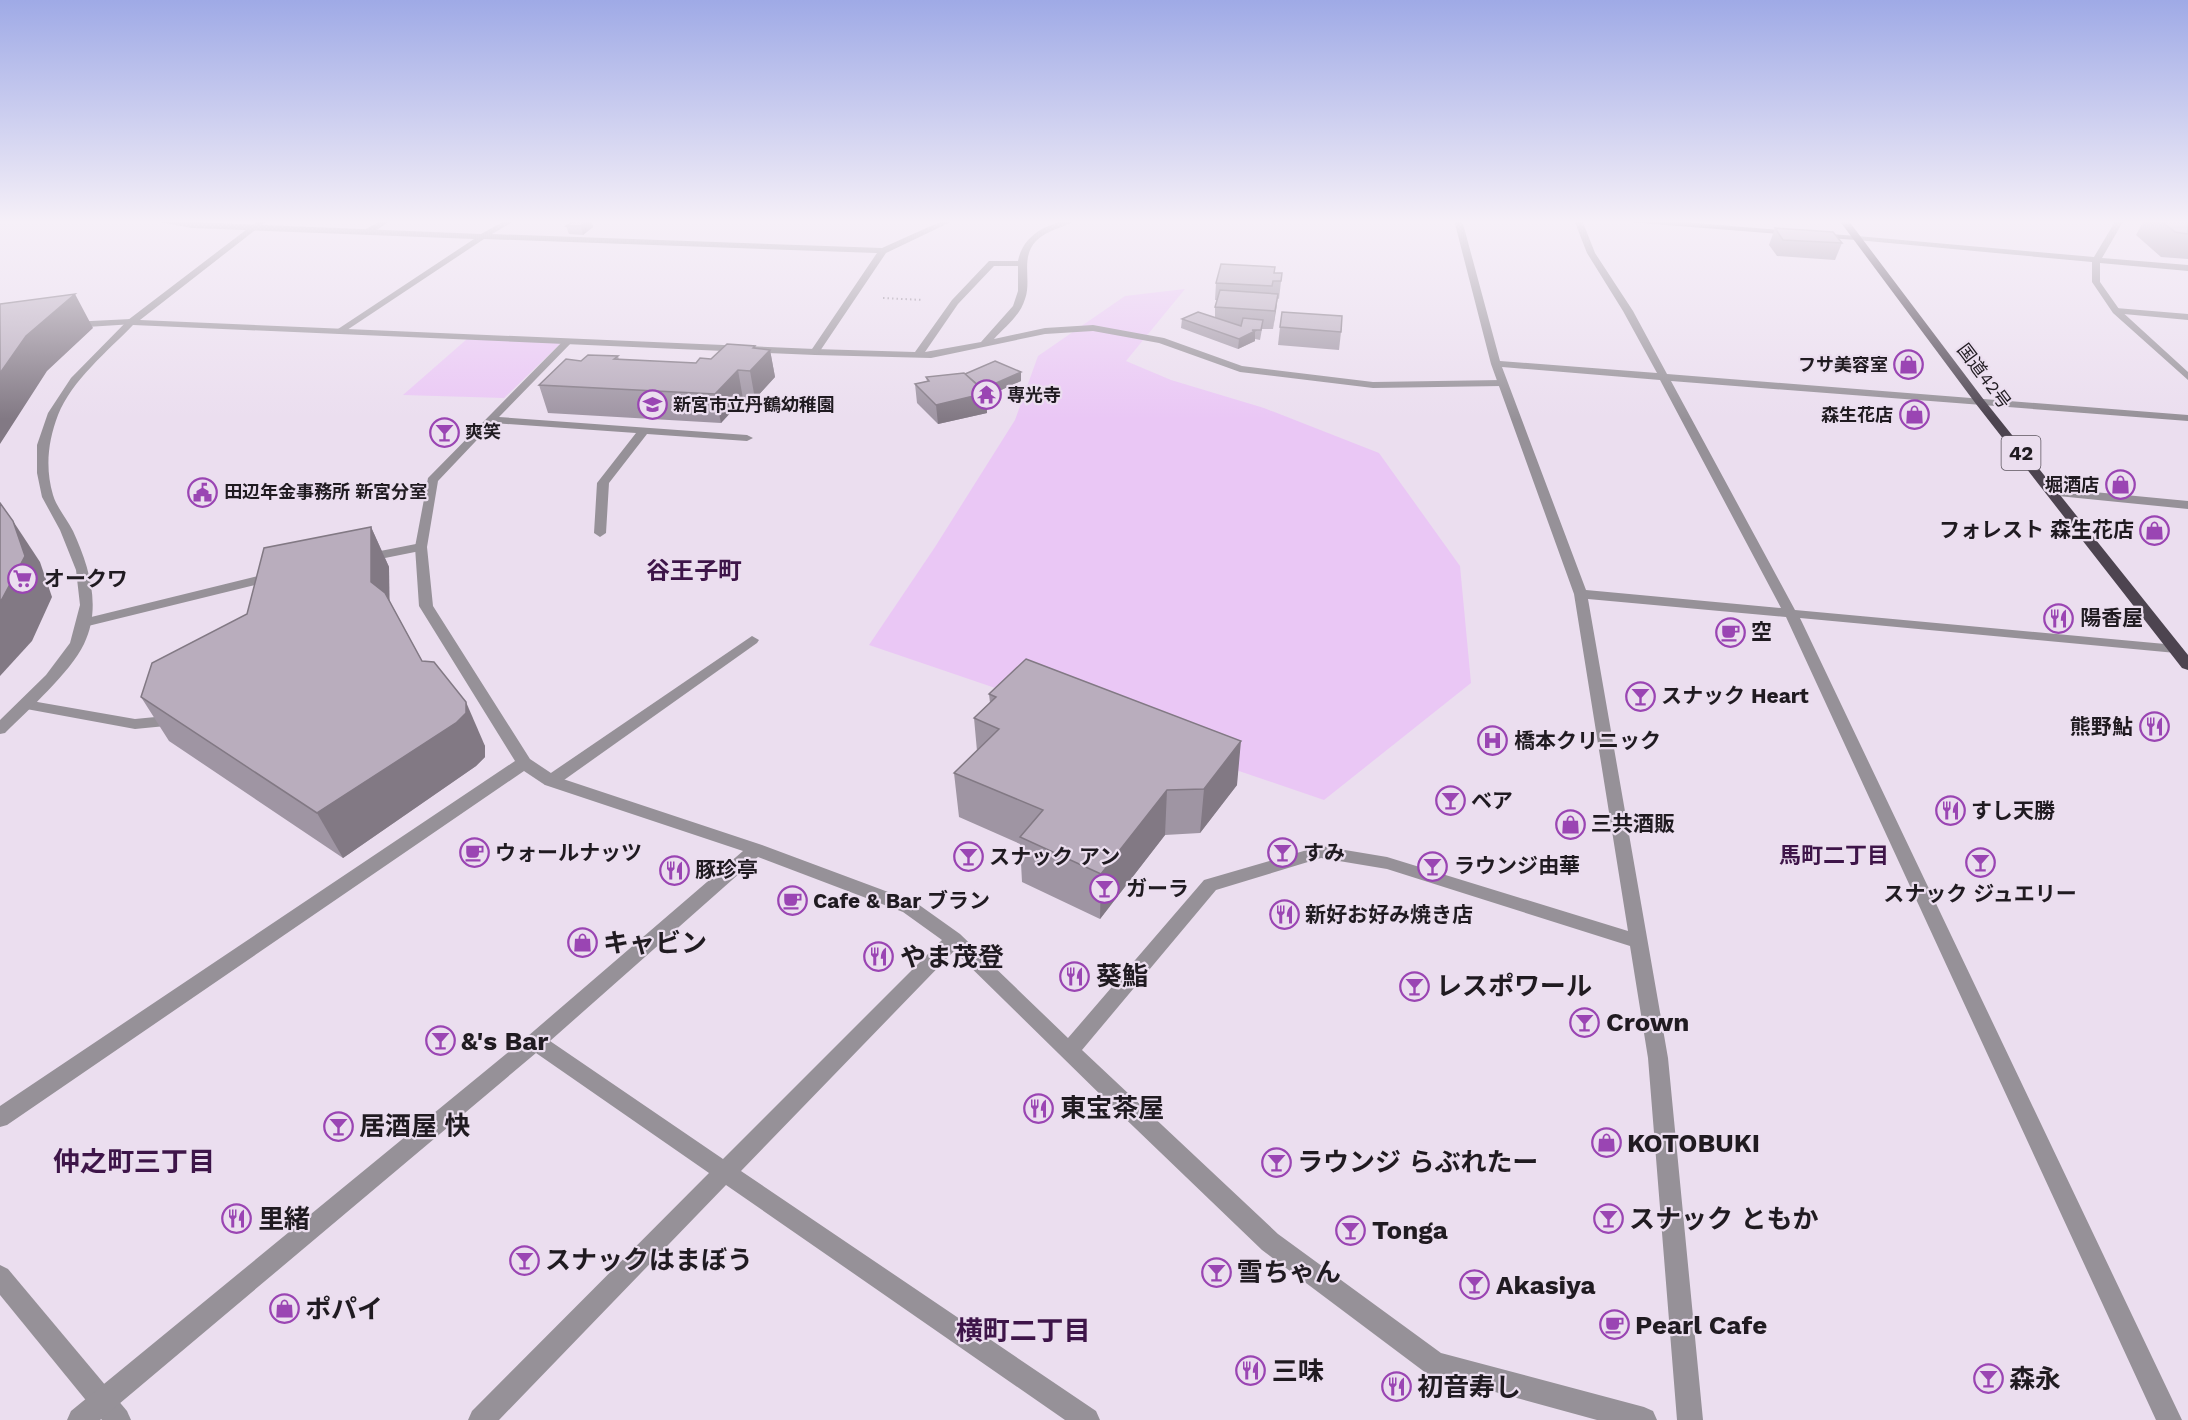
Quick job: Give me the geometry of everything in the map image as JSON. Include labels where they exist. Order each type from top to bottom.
[{"type":"highway","name":"国道42号","points":[[1893,286],[1980,402],[2188,665]]},
{"type":"street","points":[[0,729],[51,678],[77,644],[84,624],[87,605],[82,570],[66,530],[48,497],[43,473],[43,445],[53,413],[75,380],[131,322],[178,286]]},
{"type":"street","points":[[341,331],[408,286]]},
{"type":"street","points":[[814,352],[859,286]]},
{"type":"street","points":[[918,355],[955,302],[970,286]]},
{"type":"street","points":[[984,344],[995,329],[1018,308],[1025,286]]},
{"type":"street","points":[[1475,286],[1502,382],[1581,594],[1658,1058],[1690,1420]]},
{"type":"street","points":[[1612,286],[1628,312],[1661,377],[1791,614],[2169,1420]]},
{"type":"street","points":[[2099,286],[2116,311],[2188,378]]},
{"type":"street","points":[[2116,311],[2188,317]]},
{"type":"street","points":[[60,326],[131,322],[918,355],[963,350],[1045,331],[1093,328],[1161,340],[1240,369],[1373,385],[1502,382]]},
{"type":"street","points":[[568,341],[432,480],[421,547],[426,606],[524,763],[552,781],[756,849],[909,907],[954,939],[1270,1242],[1435,1364],[1644,1420]]},
{"type":"street","points":[[1496,364],[2188,418]]},
{"type":"street","points":[[2175,367],[2188,368]]},
{"type":"street","points":[[491,420],[747,438]]},
{"type":"street","points":[[600,532],[603,483],[644,431]]},
{"type":"street","points":[[2052,492],[2188,505]]},
{"type":"street","points":[[352,561],[421,547]]},
{"type":"street","points":[[84,624],[190,598],[239,583],[284,574]]},
{"type":"street","points":[[1581,594],[2176,649]]},
{"type":"street","points":[[552,781],[752,640]]},
{"type":"street","points":[[26,705],[135,724],[176,720]]},
{"type":"street","points":[[0,1118],[524,763]]},
{"type":"street","points":[[80,1420],[110,1411],[756,849]]},
{"type":"street","points":[[1069,1051],[1210,885],[1321,852],[1387,863],[1638,941]]},
{"type":"street","points":[[481,1420],[954,939]]},
{"type":"street","points":[[535,1042],[1087,1420]]},
{"type":"street","points":[[0,1277],[110,1411]]},
{"type":"path","points":[[852,296],[955,302]]},
{"type":"shaded area","points":[[1185,289],[1126,361],[1171,380],[1264,408],[1379,453],[1460,566],[1471,683],[1324,800],[869,645],[935,547],[1015,420],[1038,356],[1125,296]]},
{"type":"shaded area","points":[[467,339],[561,343],[504,398],[403,395]]},
{"type":"building","points":[[1220,290],[1278,294],[1275,311],[1215,307]]},
{"type":"building","points":[[75,294],[26,336],[0,373],[0,304]]},
{"type":"building","points":[[1198,312],[1241,326],[1243,318],[1263,320],[1261,330],[1252,330],[1255,331],[1239,339],[1182,319]]},
{"type":"building","points":[[1282,312],[1342,316],[1341,332],[1280,327]]},
{"type":"building","points":[[727,344],[755,346],[753,348],[770,350],[750,371],[738,370],[715,394],[539,385],[566,359],[581,361],[588,355],[618,356],[614,359],[696,363],[700,358],[711,359]]},
{"type":"building","points":[[995,361],[1021,372],[985,388],[965,374]]},
{"type":"building","points":[[964,373],[986,393],[936,405],[915,384],[929,381],[926,377]]},
{"type":"building","points":[[0,503],[13,521],[25,556],[0,602]]},
{"type":"building","points":[[371,527],[371,582],[385,593],[422,661],[434,662],[466,702],[466,713],[456,723],[317,813],[141,697],[152,663],[247,614],[264,548]]},
{"type":"building","points":[[1026,659],[1241,741],[1204,789],[1167,790],[1101,874],[1020,837],[1043,810],[954,773],[999,729],[974,718],[996,697],[989,694]]},
{"type":"place","name":"フサ美容室","points":[[1909,365]]},
{"type":"place","name":"専光寺","points":[[986,395]]},
{"type":"place","name":"新宮市立丹鶴幼稚園","points":[[652,405]]},
{"type":"place","name":"森生花店","points":[[1914,415]]},
{"type":"place","name":"爽笑","points":[[444,432]]},
{"type":"place","name":"堀酒店","points":[[2120,485]]},
{"type":"place","name":"田辺年金事務所 新宮分室","points":[[203,492]]},
{"type":"place","name":"フォレスト 森生花店","points":[[2155,530]]},
{"type":"place","name":"オークワ","points":[[23,579]]},
{"type":"place","name":"陽香屋","points":[[2059,618]]},
{"type":"place","name":"空","points":[[1730,632]]},
{"type":"place","name":"スナック Heart","points":[[1640,696]]},
{"type":"place","name":"熊野鮎","points":[[2154,727]]},
{"type":"place","name":"橋本クリニック","points":[[1493,741]]},
{"type":"place","name":"ベア","points":[[1450,801]]},
{"type":"place","name":"すし天勝","points":[[1950,811]]},
{"type":"place","name":"三共酒販","points":[[1570,824]]},
{"type":"place","name":"ウォールナッツ","points":[[474,853]]},
{"type":"place","name":"すみ","points":[[1282,853]]},
{"type":"place","name":"スナック アン","points":[[968,857]]},
{"type":"place","name":"スナック ジュエリー","points":[[1980,863]]},
{"type":"place","name":"ラウンジ由華","points":[[1433,866]]},
{"type":"place","name":"豚珍亭","points":[[674,870]]},
{"type":"place","name":"ガーラ","points":[[1105,889]]},
{"type":"place","name":"Cafe & Bar ブラン","points":[[792,901]]},
{"type":"place","name":"新好お好み焼き店","points":[[1284,915]]},
{"type":"place","name":"キャビン","points":[[582,943]]},
{"type":"place","name":"やま茂登","points":[[879,957]]},
{"type":"place","name":"葵鮨","points":[[1075,976]]},
{"type":"place","name":"レスポワール","points":[[1415,986]]},
{"type":"place","name":"Crown","points":[[1585,1022]]},
{"type":"place","name":"&'s Bar","points":[[440,1041]]},
{"type":"place","name":"東宝茶屋","points":[[1039,1108]]},
{"type":"place","name":"居酒屋 快","points":[[338,1126]]},
{"type":"place","name":"KOTOBUKI","points":[[1606,1143]]},
{"type":"place","name":"ラウンジ らぶれたー","points":[[1276,1162]]},
{"type":"place","name":"里緒","points":[[237,1219]]},
{"type":"place","name":"スナック ともか","points":[[1608,1219]]},
{"type":"place","name":"Tonga","points":[[1351,1230]]},
{"type":"place","name":"スナックはまぼう","points":[[524,1260]]},
{"type":"place","name":"雪ちゃん","points":[[1216,1272]]},
{"type":"place","name":"Akasiya","points":[[1475,1285]]},
{"type":"place","name":"ポパイ","points":[[284,1309]]},
{"type":"place","name":"Pearl Cafe","points":[[1614,1325]]},
{"type":"place","name":"三味","points":[[1251,1371]]},
{"type":"place","name":"森永","points":[[1988,1379]]},
{"type":"place","name":"初音寿し","points":[[1396,1387]]},
{"type":"district","name":"谷王子町","points":[[694,571]]},
{"type":"district","name":"馬町二丁目","points":[[1834,855]]},
{"type":"district","name":"仲之町三丁目","points":[[134,1162]]},
{"type":"district","name":"横町二丁目","points":[[1023,1331]]}]
